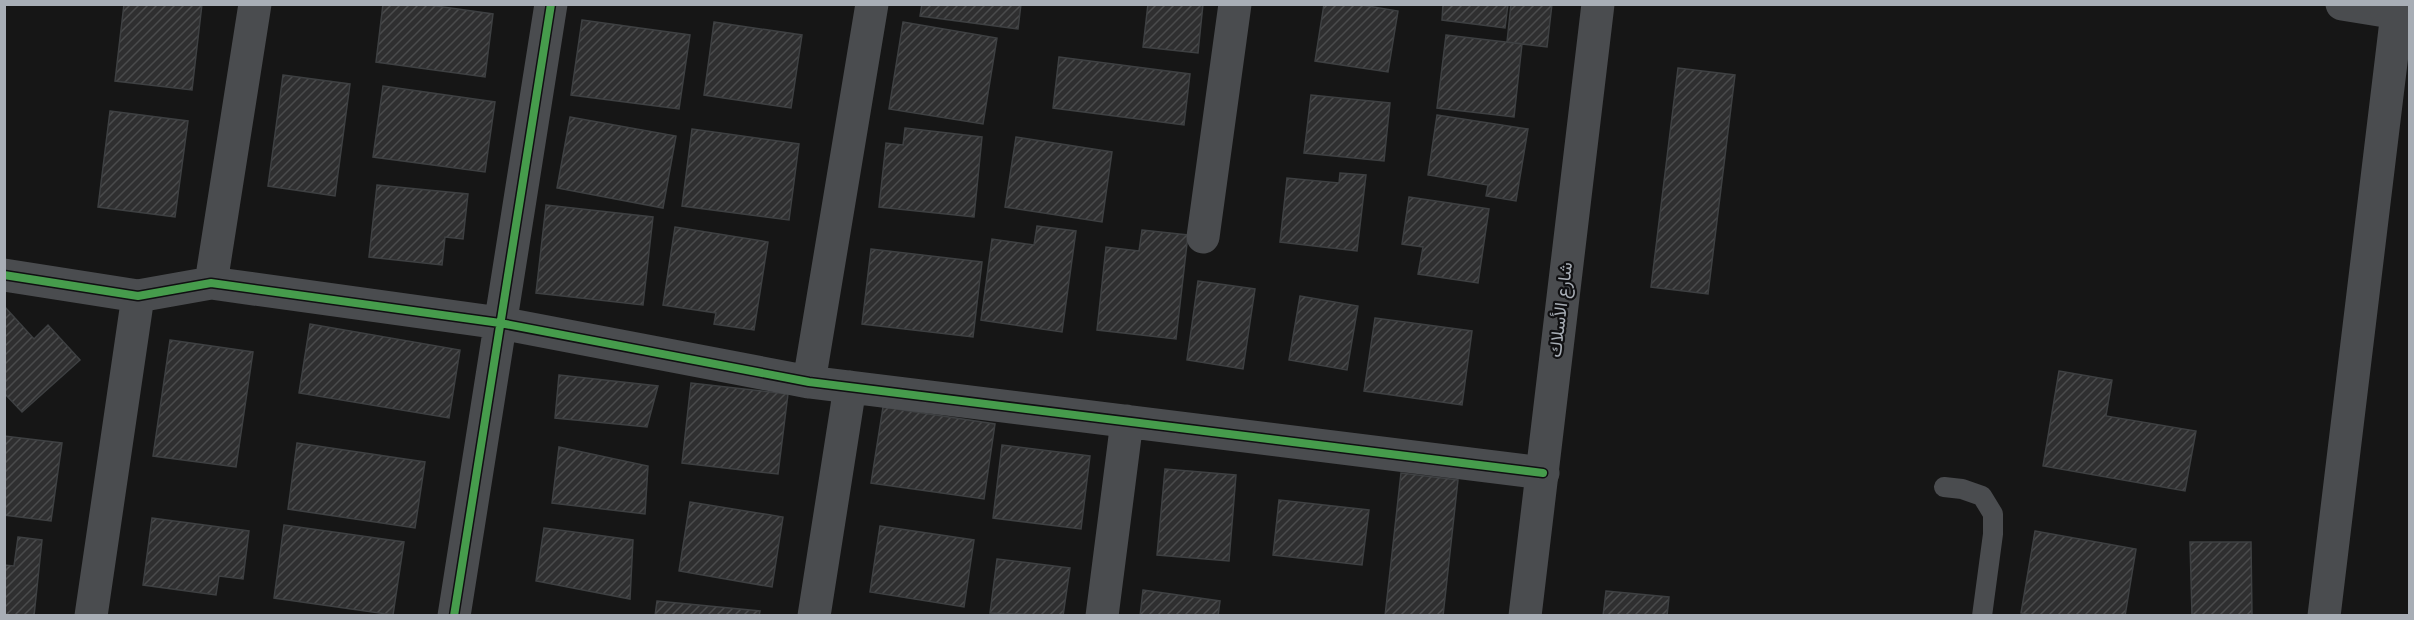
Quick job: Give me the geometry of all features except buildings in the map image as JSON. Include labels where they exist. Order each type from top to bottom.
[{"type":"street","points":[[211,283],[255,4]]},
{"type":"street","points":[[453,615],[551,4]]},
{"type":"street","points":[[809,382],[872,4]]},
{"type":"street","points":[[1203,237],[1235,4]]},
{"type":"street","name":"شارع الأسلاك","points":[[1525,615],[1598,4]]},
{"type":"street","points":[[2324,615],[2403,14],[2342,4]]},
{"type":"street","points":[[4,275],[138,296],[211,283],[500,322],[809,382],[1543,473]]},
{"type":"street","points":[[91,615],[138,296]]},
{"type":"street","points":[[814,615],[850,387]]},
{"type":"street","points":[[1102,615],[1127,421]]},
{"type":"lane","points":[[1944,487],[1962,489],[1982,496],[1993,514],[1993,534],[1982,615]]},
{"type":"cycle path","points":[[454,616],[551,4]]},
{"type":"cycle path","points":[[4,275],[138,296],[211,283],[500,323],[809,382],[1543,473]]}]
